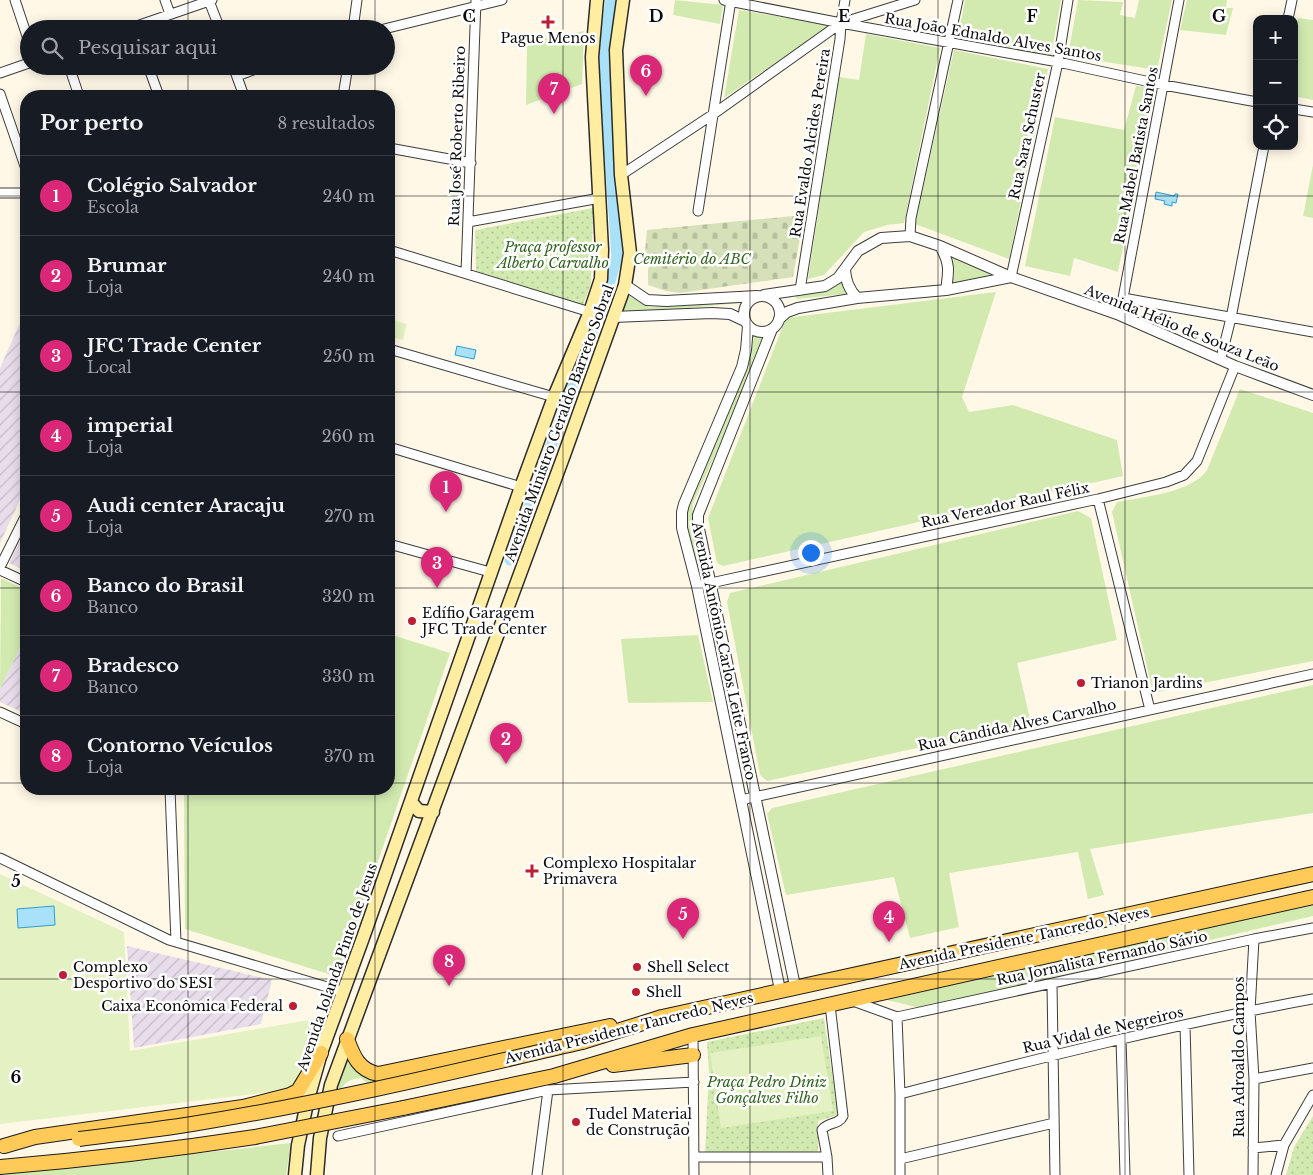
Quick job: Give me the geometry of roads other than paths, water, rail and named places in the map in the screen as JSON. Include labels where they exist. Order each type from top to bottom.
[{"type":"main road","name":"Avenida Ministro Geraldo Barreto Sobral","points":[[411,802],[490,572],[554,397],[590,312],[601,279],[600,198],[592,57],[596,0]]},
{"type":"main road","name":"Avenida Ministro Geraldo Barreto Sobral","points":[[433,812],[625,285],[630,253],[621,175],[616,50],[623,0]]},
{"type":"main road","points":[[317,1175],[320,1138],[331,1085],[433,812],[419,811],[411,802]]},
{"type":"main road","name":"Avenida Iolanda Pinto de Jesus","points":[[295,1175],[298,1145],[321,1053],[411,802]]},
{"type":"main road","name":"Avenida Presidente Tancredo Neves","points":[[2,1146],[191,1124],[384,1088],[582,1042],[662,1016],[1018,938],[1082,926],[1313,874]]},
{"type":"main road","name":"Avenida Presidente Tancredo Neves","points":[[0,1167],[163,1151],[255,1137],[403,1108],[580,1069],[693,1035],[1313,897]]},
{"type":"main road","points":[[1050,955],[1047,940],[1082,926]]},
{"type":"main road","points":[[364,935],[375,932],[384,941]]},
{"type":"main road","points":[[996,967],[1022,955],[1018,938]]},
{"type":"main road","points":[[347,1039],[355,1059],[366,1070],[378,1074],[662,1016]]},
{"type":"main road","points":[[2,1146],[35,1137],[243,1107],[290,1096],[298,1091],[321,1053]]},
{"type":"main road","points":[[580,1069],[694,1055]]},
{"type":"street","points":[[14,0],[21,20]]},
{"type":"street","points":[[165,0],[170,14]]},
{"type":"street","points":[[154,20],[210,0],[217,20]]},
{"type":"street","points":[[355,20],[358,0]]},
{"type":"street","points":[[395,26],[476,4],[502,0]]},
{"type":"street","points":[[698,211],[728,0]]},
{"type":"street","name":"Rua João Ednaldo Alves Santos","points":[[728,0],[841,23],[1058,62],[1253,101]]},
{"type":"street","name":"Rua Evaldo Alcides Pereira","points":[[800,290],[845,0]]},
{"type":"street","points":[[621,175],[712,115],[841,23],[915,0]]},
{"type":"street","points":[[910,236],[911,218],[958,0]]},
{"type":"street","name":"Rua Sara Schuster","points":[[1011,277],[1058,62],[1068,0]]},
{"type":"street","name":"Rua Mabel Batista Santos","points":[[1117,314],[1122,298],[1179,0]]},
{"type":"street","points":[[1289,15],[1292,0]]},
{"type":"street","name":"Rua José Roberto Ribeiro","points":[[466,273],[476,4]]},
{"type":"street","points":[[0,73],[20,66]]},
{"type":"street","points":[[72,75],[77,90]]},
{"type":"street","points":[[151,75],[157,90]]},
{"type":"street","points":[[344,90],[346,75]]},
{"type":"street","points":[[237,76],[242,90]]},
{"type":"street","points":[[0,94],[20,152]]},
{"type":"street","points":[[1298,110],[1313,112]]},
{"type":"street","points":[[395,149],[471,163]]},
{"type":"street","points":[[1221,358],[1263,150]]},
{"type":"street","points":[[0,193],[20,192]]},
{"type":"street","points":[[468,222],[600,198]]},
{"type":"street","name":"Avenida Hélio de Souza Leão","points":[[625,285],[647,300],[666,301],[760,295],[825,286],[838,278],[858,251],[881,238],[910,236],[940,246],[1011,277],[1117,314],[1221,358],[1235,366],[1313,396]]},
{"type":"street","points":[[940,246],[948,260],[946,290]]},
{"type":"street","points":[[395,252],[590,312]]},
{"type":"street","points":[[845,269],[849,290],[857,298]]},
{"type":"street","points":[[780,319],[787,312],[798,308],[857,298],[946,290],[1011,277]]},
{"type":"street","points":[[760,295],[775,301],[778,306],[780,319]]},
{"type":"street","name":"Avenida Antônio Carlos Leite Franco","points":[[760,295],[751,298],[744,308],[746,324],[745,356],[742,367],[682,512],[682,528],[697,586],[780,990]]},
{"type":"street","points":[[1122,298],[1313,332]]},
{"type":"street","points":[[613,317],[730,314],[760,332],[772,329]]},
{"type":"street","name":"Avenida Antônio Carlos Leite Franco","points":[[780,319],[772,329],[698,515],[698,524],[795,986]]},
{"type":"street","points":[[395,351],[554,397]]},
{"type":"street","name":"Rua Vereador Raul Félix","points":[[697,586],[1098,499],[1166,482],[1184,474],[1197,461],[1235,366]]},
{"type":"street","points":[[395,450],[521,487]]},
{"type":"street","points":[[1098,499],[1150,710]]},
{"type":"street","points":[[20,527],[0,568],[20,579]]},
{"type":"street","points":[[395,546],[490,572]]},
{"type":"street","name":"Rua Cândida Alves Carvalho","points":[[741,800],[1313,674]]},
{"type":"street","points":[[0,712],[20,721]]},
{"type":"street","points":[[170,795],[176,942]]},
{"type":"street","points":[[0,858],[176,942],[344,992]]},
{"type":"street","name":"Rua Jornalista Fernando Sávio","points":[[897,1017],[1254,939],[1313,928]]},
{"type":"street","name":"Rua Adroaldo Campos","points":[[1253,1175],[1254,1079],[1250,1010],[1254,939]]},
{"type":"street","points":[[1052,984],[1055,1175]]},
{"type":"street","name":"Rua Vidal de Negreiros","points":[[900,1094],[1054,1054],[1250,1010],[1313,999]]},
{"type":"street","points":[[852,1001],[897,1017],[900,1094],[900,1175]]},
{"type":"street","points":[[828,1175],[822,1128],[839,1121],[843,1116],[830,1005]]},
{"type":"street","points":[[1185,1024],[1189,1175]]},
{"type":"street","points":[[693,1035],[694,1175]]},
{"type":"street","points":[[1122,1039],[1125,1175]]},
{"type":"street","points":[[1254,1079],[1313,1068]]},
{"type":"street","points":[[338,1136],[548,1090],[694,1082]]},
{"type":"street","points":[[537,1175],[548,1090]]},
{"type":"street","points":[[1276,1175],[1284,1145],[1313,1095]]},
{"type":"street","points":[[900,1159],[1054,1123]]},
{"type":"street","points":[[1253,1148],[1284,1145]]},
{"type":"street","points":[[694,1157],[827,1157]]},
{"type":"water","points":[[1156,192],[1174,196],[1178,194],[1176,203],[1172,202],[1172,206],[1164,204],[1165,201],[1155,199]]},
{"type":"water","points":[[457,346],[476,350],[474,359],[455,355]]},
{"type":"water","points":[[54,906],[55,925],[18,928],[17,909]]},
{"type":"waterway","points":[[510,560],[608,288],[617,257],[603,53],[611,0]]},
{"type":"place","name":"Pague Menos","points":[[548,22]]},
{"type":"place","name":"Banco do Brasil","points":[[646,96]]},
{"type":"place","name":"Bradesco","points":[[554,114]]},
{"type":"place","name":"Colégio Salvador","points":[[446,512]]},
{"type":"place","name":"JFC Trade Center","points":[[437,588]]},
{"type":"place","name":"Edífio Garagem JFC Trade Center","points":[[412,621]]},
{"type":"place","name":"Trianon Jardins","points":[[1081,683]]},
{"type":"place","name":"Brumar","points":[[506,764]]},
{"type":"place","name":"Complexo Hospitalar Primavera","points":[[532,871]]},
{"type":"place","name":"Audi center Aracaju","points":[[683,939]]},
{"type":"place","name":"imperial","points":[[889,942]]},
{"type":"place","name":"Shell Select","points":[[637,967]]},
{"type":"place","name":"Complexo Desportivo do SESI","points":[[63,975]]},
{"type":"place","name":"Contorno Veículos","points":[[449,986]]},
{"type":"place","name":"Shell","points":[[636,992]]},
{"type":"place","name":"Caixa Econômica Federal","points":[[293,1006]]},
{"type":"place","name":"Tudel Material de Construção","points":[[576,1122]]},
{"type":"park label","name":"Praça professor Alberto Carvalho","points":[[553,256]]},
{"type":"park label","name":"Cemitério do ABC","points":[[692,259]]},
{"type":"park label","name":"Praça Pedro Diniz Gonçalves Filho","points":[[767,1090]]}]
